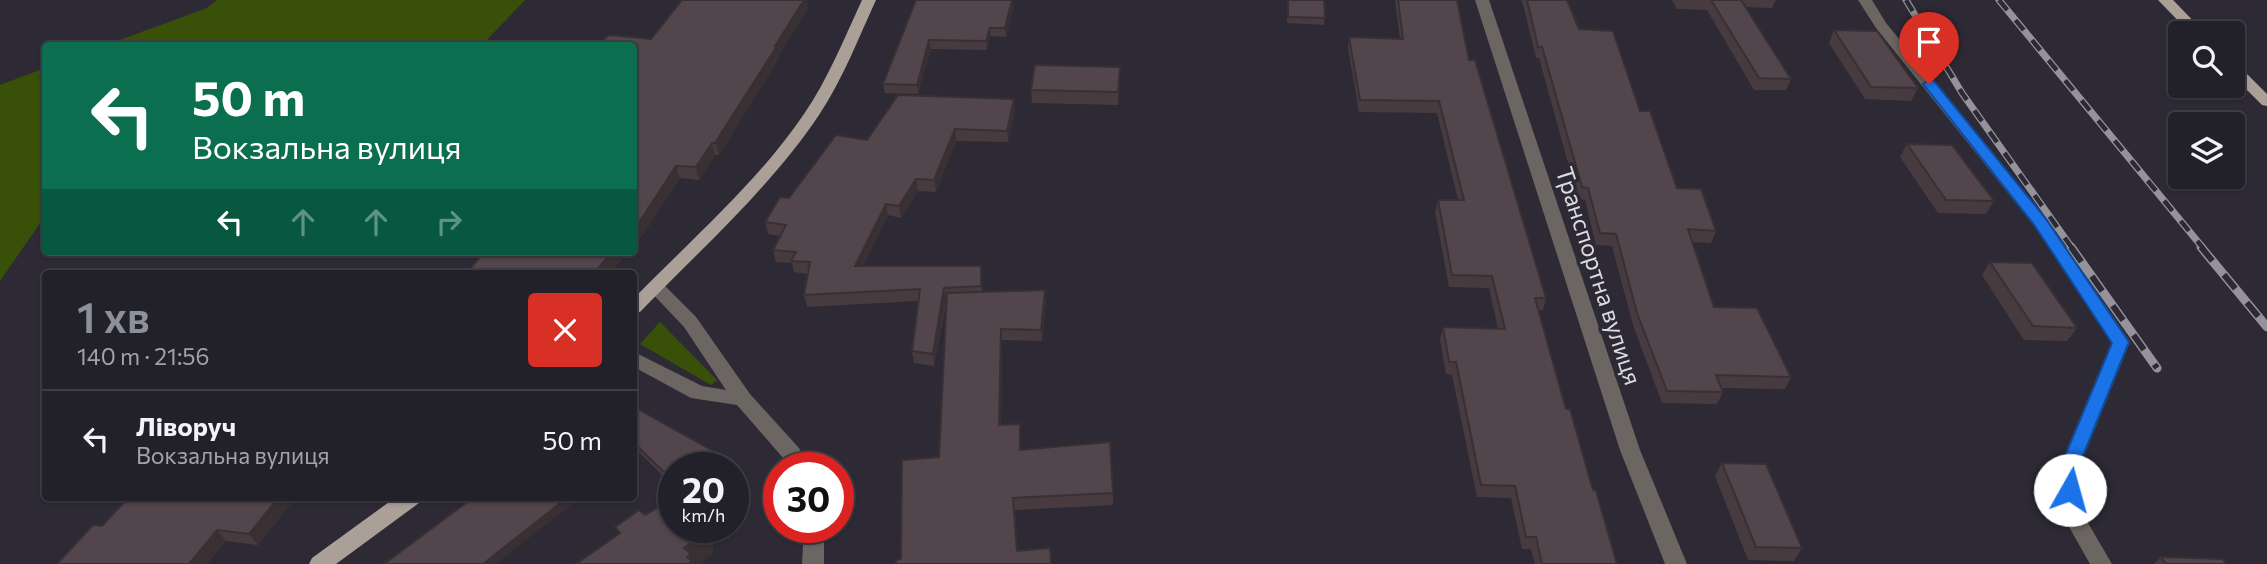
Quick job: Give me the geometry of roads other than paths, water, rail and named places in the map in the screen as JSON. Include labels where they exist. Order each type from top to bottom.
[{"type":"main road","points":[[637,305],[746,192],[802,128],[835,72],[869,0]]},
{"type":"main road","points":[[2165,0],[2187,21]]},
{"type":"main road","points":[[2245,80],[2267,102]]},
{"type":"main road","points":[[320,564],[407,501]]},
{"type":"street","name":"Транспортна вулиця","points":[[1482,0],[1630,450],[1676,564]]},
{"type":"street","points":[[1865,0],[1881,25],[2041,223],[2121,342],[2069,468],[2071,512],[2098,559]]},
{"type":"street","points":[[655,286],[690,322],[743,399],[790,452]]},
{"type":"street","points":[[637,361],[698,393],[743,399]]},
{"type":"street","points":[[813,564],[814,543]]},
{"type":"railway","points":[[1906,0],[1962,93],[2072,248]]},
{"type":"railway","points":[[1999,0],[2203,248]]},
{"type":"railway","points":[[2071,247],[2157,368]]},
{"type":"railway","points":[[2201,247],[2267,327]]}]
